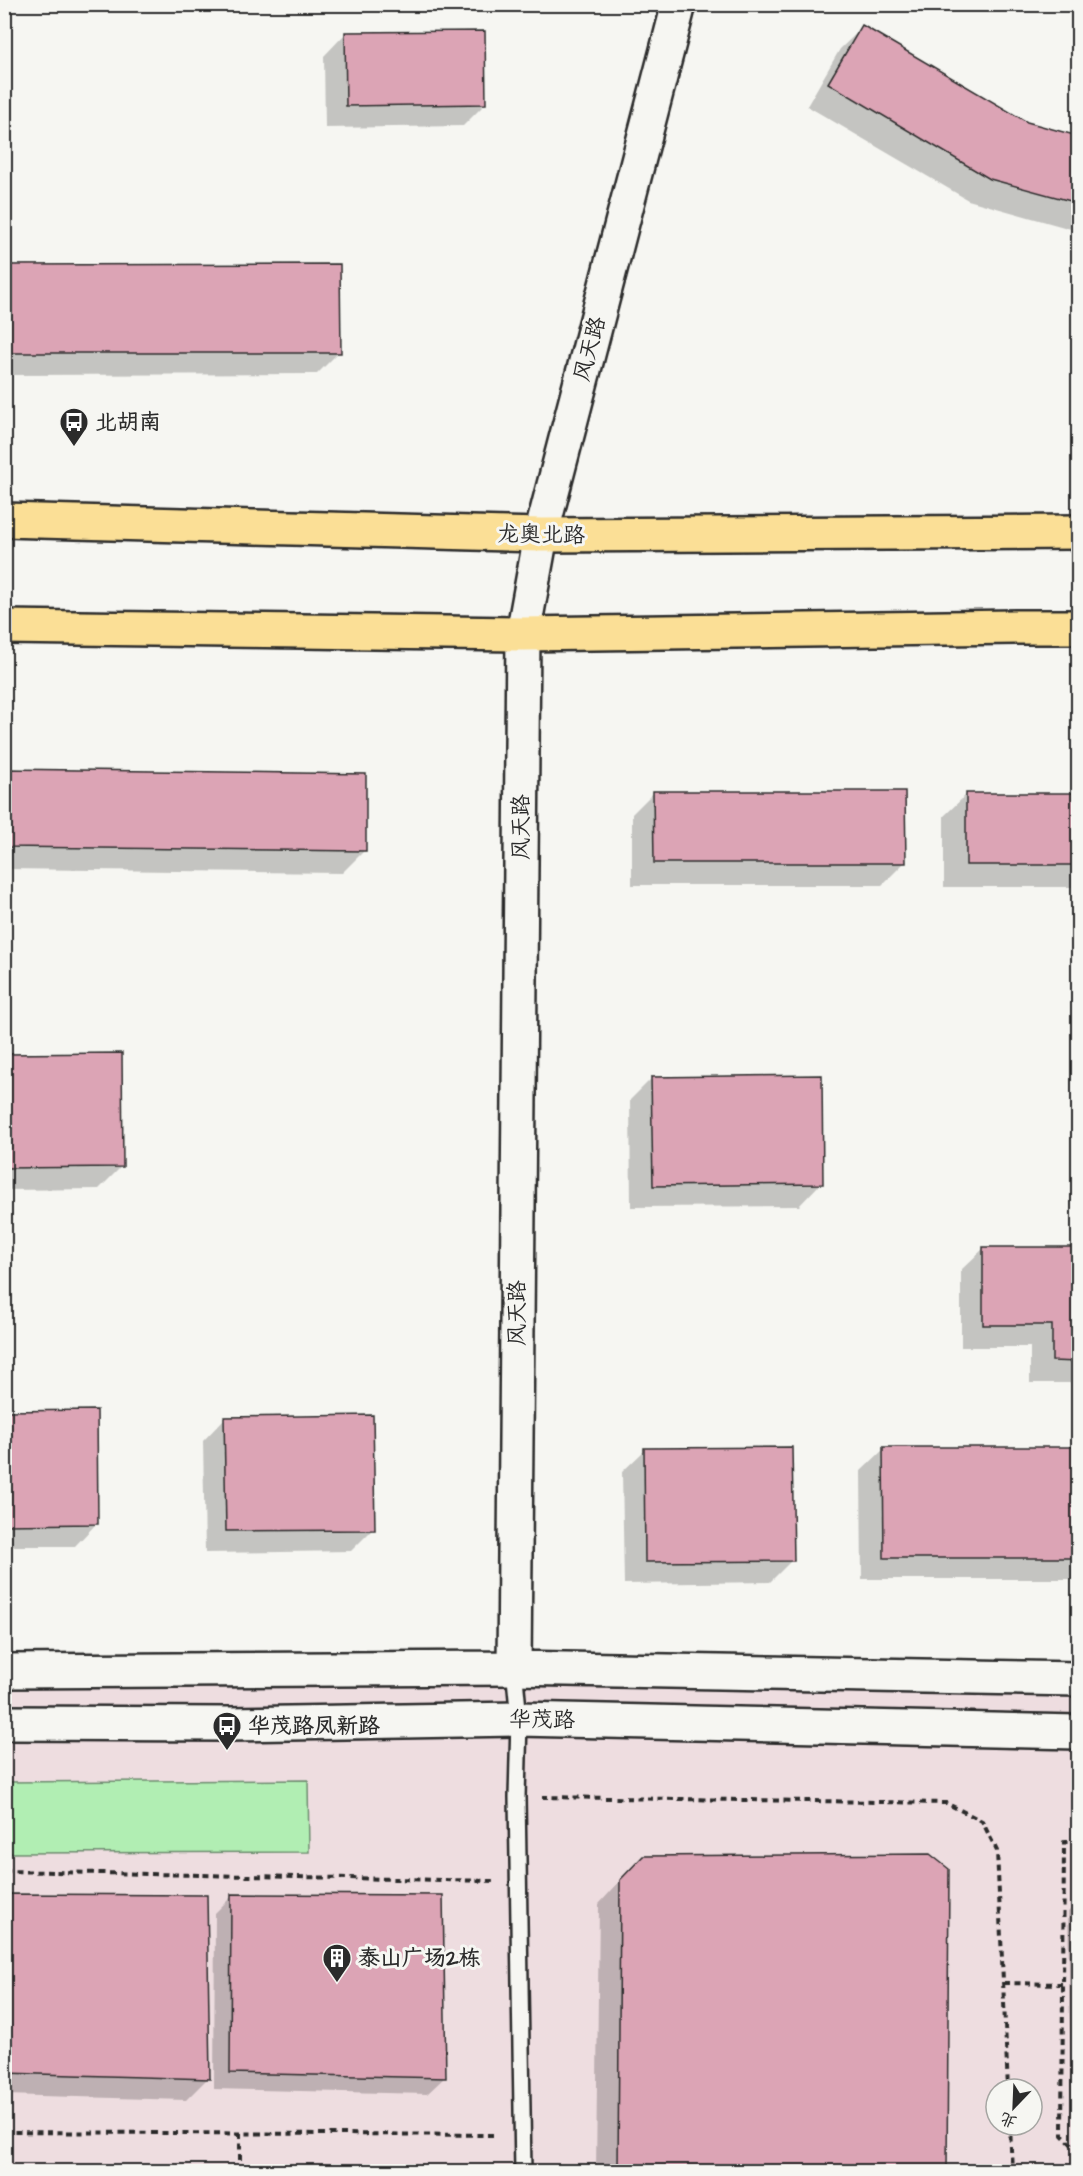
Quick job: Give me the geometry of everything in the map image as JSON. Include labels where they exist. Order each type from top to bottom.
[{"type":"main road","name":"龙奥北路","points":[[4,520],[541,535],[1078,532]]},
{"type":"main road","points":[[4,627],[523,634],[1078,627]]},
{"type":"street","name":"风天路","points":[[514,1668],[523,634],[541,535],[679,4]]},
{"type":"street","points":[[4,1671],[514,1668],[1078,1679]]},
{"type":"street","name":"华茂路","points":[[4,1723],[228,1724],[519,1719],[1078,1732]]},
{"type":"lane","points":[[514,1668],[519,1719],[517,1797],[523,2172]]},
{"type":"path","points":[[517,1797],[946,1803],[982,1821],[997,1851],[1008,2077]]},
{"type":"path","points":[[1078,1842],[1064,1842],[1062,1984],[1062,2135],[1078,2151]]},
{"type":"path","points":[[4,1871],[518,1881]]},
{"type":"path","points":[[1004,1983],[1062,1984]]},
{"type":"path","points":[[4,2132],[522,2135]]},
{"type":"path","points":[[240,2133],[240,2172]]},
{"type":"path","points":[[1011,2137],[1012,2172]]},
{"type":"shaded area","points":[[1078,1669],[1078,2171],[5,2171],[4,1687]]},
{"type":"green space","points":[[308,1780],[309,1852],[5,1853],[5,1782]]},
{"type":"building","points":[[862,25],[1027,122],[1078,136],[1078,203],[990,179],[828,83]]},
{"type":"building","points":[[485,31],[486,104],[346,106],[345,32]]},
{"type":"building","points":[[340,264],[341,353],[4,353],[4,265]]},
{"type":"building","points":[[4,769],[366,774],[366,851],[4,847]]},
{"type":"building","points":[[653,791],[905,791],[906,863],[654,863]]},
{"type":"building","points":[[966,793],[1078,793],[1078,865],[966,865]]},
{"type":"building","points":[[122,1053],[123,1167],[4,1168],[4,1054]]},
{"type":"building","points":[[822,1075],[823,1184],[653,1186],[651,1077]]},
{"type":"building","points":[[983,1247],[1078,1247],[1078,1362],[1052,1361],[1052,1325],[983,1325]]},
{"type":"building","points":[[97,1410],[98,1524],[4,1525],[4,1411]]},
{"type":"building","points":[[373,1415],[375,1530],[226,1531],[224,1417]]},
{"type":"building","points":[[792,1447],[794,1561],[645,1562],[644,1448]]},
{"type":"building","points":[[883,1447],[1078,1447],[1078,1558],[884,1558]]},
{"type":"building","points":[[930,1854],[949,1869],[947,2172],[618,2172],[620,1880],[643,1856]]},
{"type":"building","points":[[4,1894],[207,1895],[210,2079],[4,2073]]},
{"type":"building","name":"泰山广场2栋","points":[[231,1894],[443,1895],[446,2078],[230,2073]]},
{"type":"place","name":"北胡南","points":[[74,448]]},
{"type":"place","name":"华茂路凤新路","points":[[227,1752]]},
{"type":"place","name":"泰山广场2栋","points":[[337,1984]]}]
